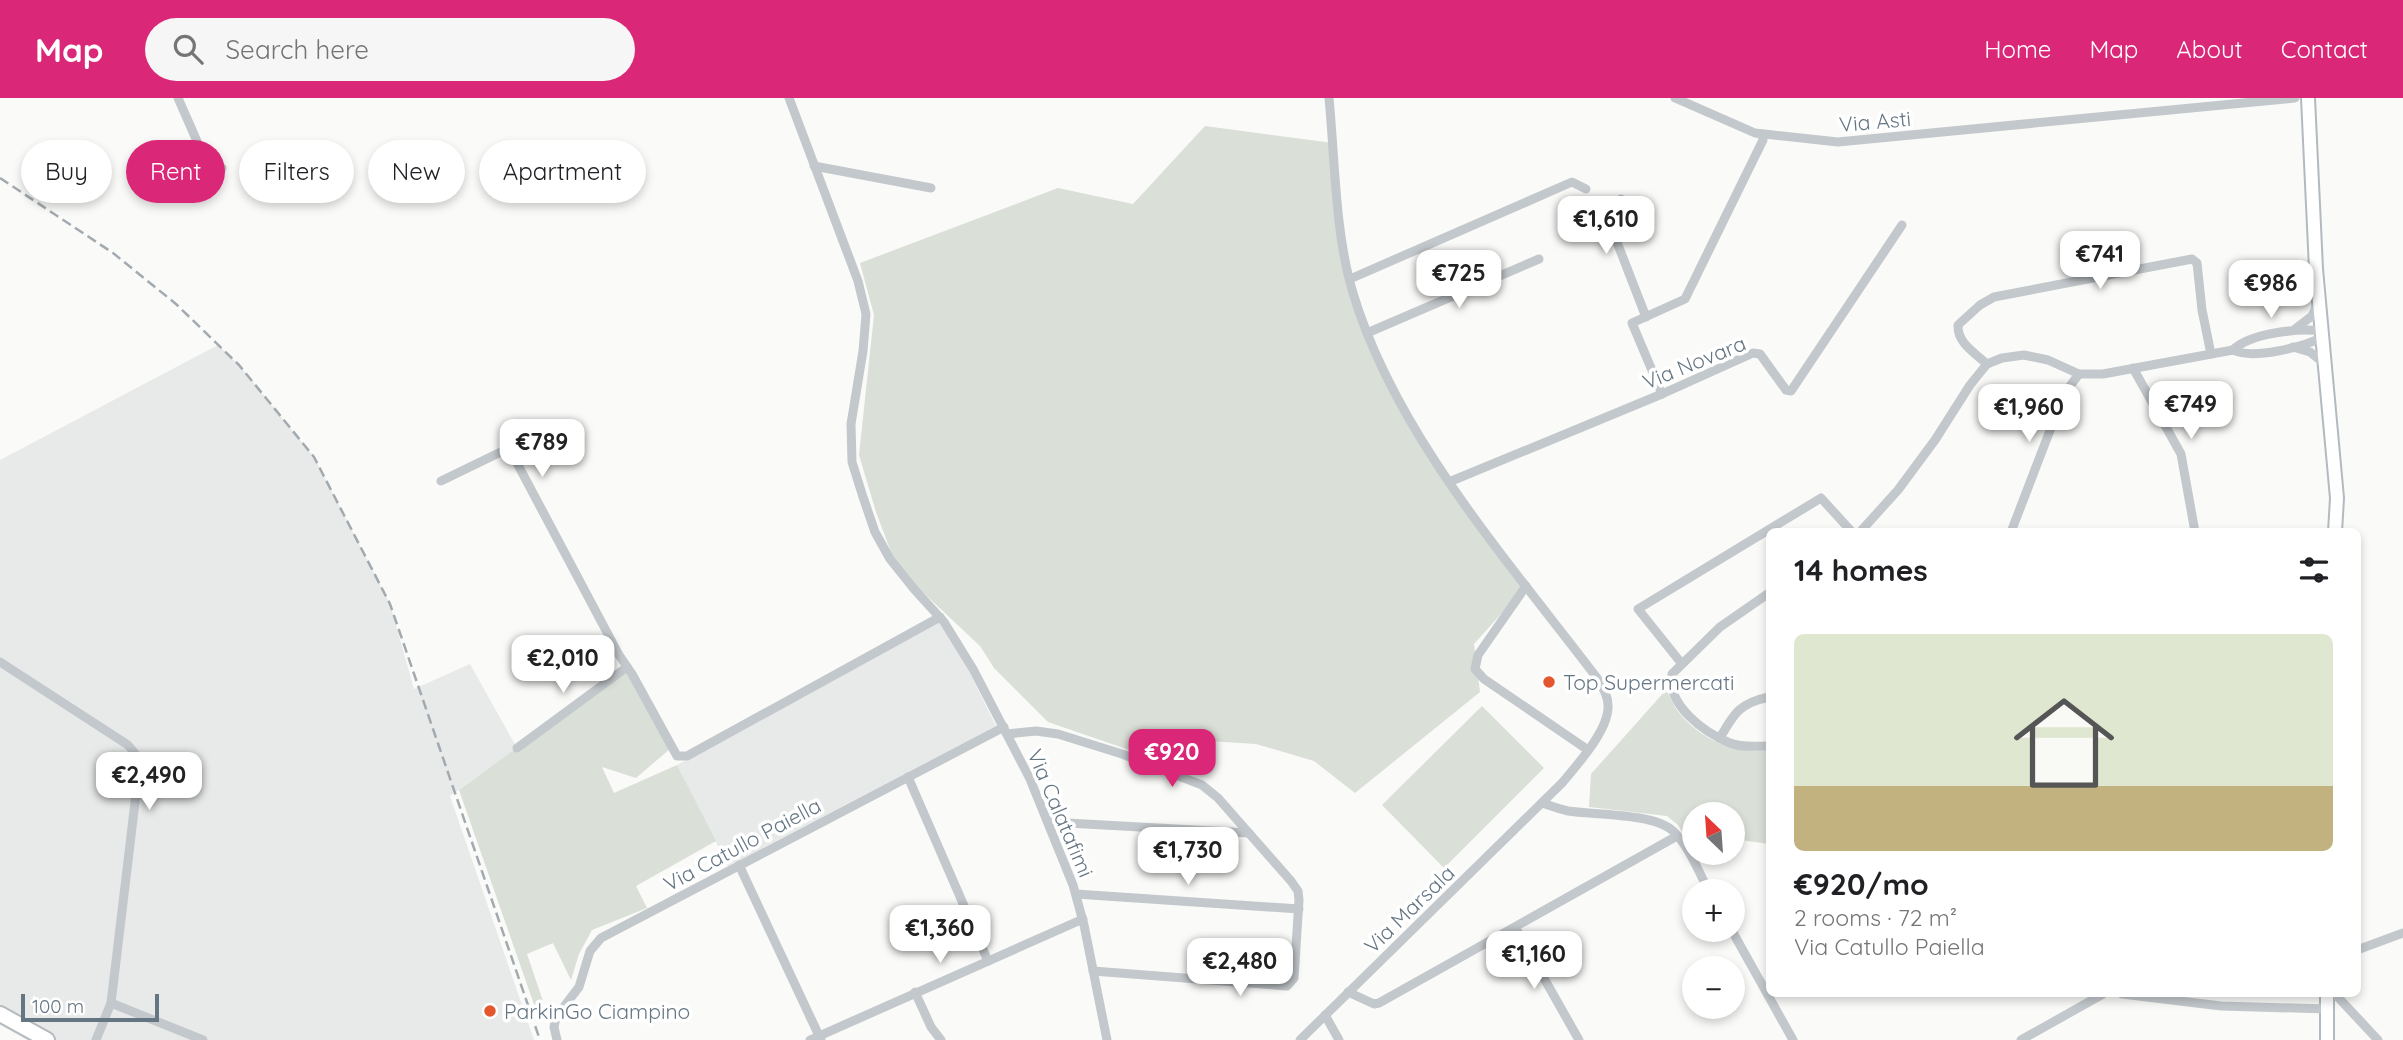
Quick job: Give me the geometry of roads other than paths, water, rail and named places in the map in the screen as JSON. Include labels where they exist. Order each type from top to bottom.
[{"type":"main road","points":[[2308,98],[2310,181],[2337,498],[2335,528]]},
{"type":"main road","points":[[2327,997],[2327,1040]]},
{"type":"main road","points":[[0,1014],[47,1040]]},
{"type":"main road","points":[[0,1025],[28,1040]]},
{"type":"street","points":[[178,98],[196,140]]},
{"type":"street","name":"Via Calatafimi","points":[[789,98],[858,281],[866,314],[851,424],[852,462],[863,498],[875,532],[890,559],[940,617],[973,669],[1049,822],[1083,919],[1107,1040]]},
{"type":"street","name":"Via Marsala","points":[[1300,1040],[1562,783],[1588,750],[1607,715],[1608,702],[1604,690],[1449,482],[1394,391],[1367,333],[1350,279],[1342,237],[1329,98]]},
{"type":"street","name":"Via Asti","points":[[1675,98],[1762,134],[1838,142],[2295,98]]},
{"type":"street","points":[[1662,394],[1633,323],[1685,299],[1763,140],[1762,134]]},
{"type":"street","points":[[814,166],[931,188]]},
{"type":"street","points":[[1350,279],[1572,182],[1586,189]]},
{"type":"street","points":[[1621,200],[1608,219],[1646,317]]},
{"type":"street","name":"Via Novara","points":[[1449,482],[1662,394],[1754,352],[1760,354],[1784,387],[1791,391],[1902,225]]},
{"type":"street","points":[[1367,333],[1539,259]]},
{"type":"street","points":[[1987,363],[1962,341],[1958,334],[1958,325],[1980,305],[1994,297],[2192,259],[2197,263],[2202,310],[2211,354]]},
{"type":"street","points":[[2288,332],[2305,323],[2319,303]]},
{"type":"street","points":[[1864,528],[1898,490],[1987,363],[2012,356],[2038,357],[2080,374],[2103,374],[2233,350],[2246,340],[2288,332],[2322,334]]},
{"type":"street","points":[[2233,350],[2249,355],[2293,347],[2322,334]]},
{"type":"street","points":[[2293,347],[2310,352],[2325,364]]},
{"type":"street","points":[[2133,368],[2181,454],[2194,528]]},
{"type":"street","points":[[2013,528],[2064,394],[2080,374]]},
{"type":"street","points":[[441,481],[509,448],[595,611],[677,756],[687,757],[940,617]]},
{"type":"street","points":[[1772,528],[1821,498],[1848,528]]},
{"type":"street","points":[[1682,664],[1638,609],[1766,531]]},
{"type":"street","points":[[1526,586],[1478,655],[1475,669],[1484,679],[1588,750]]},
{"type":"street","points":[[1766,595],[1720,627],[1672,674],[1671,682],[1688,716],[1704,729],[1741,746],[1766,746]]},
{"type":"street","points":[[0,662],[128,745],[138,759],[111,1003],[96,1040]]},
{"type":"street","points":[[517,748],[627,667]]},
{"type":"street","points":[[1720,738],[1732,716],[1740,708],[1751,701],[1766,698]]},
{"type":"street","name":"Via Catullo Paiella","points":[[557,1040],[554,1027],[556,1017],[579,987],[589,954],[596,942],[908,777],[1005,731],[1058,734],[1194,781],[1213,793],[1294,883],[1298,894],[1294,978],[1287,986],[1093,971]]},
{"type":"street","points":[[908,777],[988,961]]},
{"type":"street","points":[[1542,803],[1569,811],[1659,823],[1677,836],[1702,879]]},
{"type":"street","points":[[1049,822],[1249,833]]},
{"type":"street","points":[[1348,992],[1378,1004],[1677,836]]},
{"type":"street","points":[[739,865],[817,1039],[915,992],[1083,919]]},
{"type":"street","points":[[1076,894],[1298,909]]},
{"type":"street","points":[[1516,927],[1579,1040]]},
{"type":"street","points":[[2361,949],[2403,933]]},
{"type":"street","points":[[1738,942],[1766,992]]},
{"type":"street","points":[[915,992],[931,1027],[942,1040]]},
{"type":"street","points":[[1769,997],[1793,1040]]},
{"type":"street","points":[[2021,1040],[2098,997]]},
{"type":"street","points":[[2147,997],[2221,1006],[2327,1009]]},
{"type":"street","points":[[2338,997],[2378,1040]]},
{"type":"street","points":[[111,1003],[203,1040]]},
{"type":"street","points":[[1325,1015],[1339,1040]]},
{"type":"railway","points":[[0,178],[113,253],[176,304],[239,365],[314,457],[390,604],[540,1040]]},
{"type":"place","name":"Top Supermercati","points":[[1549,682]]},
{"type":"place","name":"ParkinGo Ciampino","points":[[490,1011]]}]
